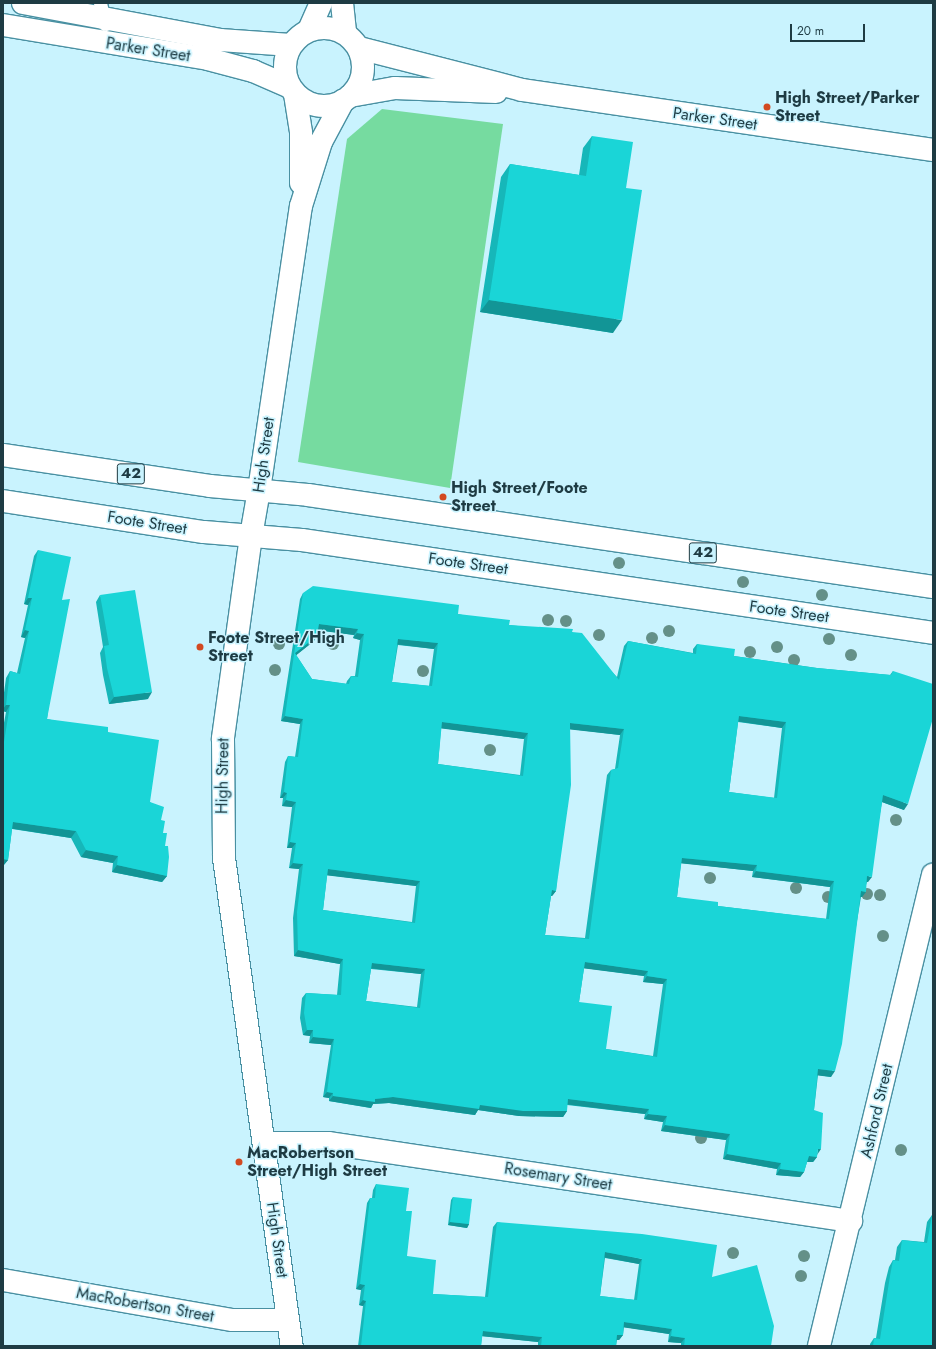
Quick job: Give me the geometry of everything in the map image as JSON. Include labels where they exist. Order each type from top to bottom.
[{"type":"main road","name":"Parker Street","points":[[24,3],[102,10],[220,40],[291,45]]},
{"type":"main road","points":[[321,3],[309,30],[291,45],[284,66],[293,90],[318,105],[346,98],[363,73],[342,3]]},
{"type":"main road","name":"Parker Street","points":[[3,25],[243,68],[293,90]]},
{"type":"main road","points":[[309,30],[333,28],[352,40]]},
{"type":"main road","name":"Parker Street","points":[[352,40],[522,90],[933,150]]},
{"type":"main road","name":"Parker Street","points":[[346,98],[395,88],[470,93],[522,90]]},
{"type":"main road","name":"High Street","points":[[292,1346],[224,858],[222,797],[229,681],[301,206],[301,133],[293,90]]},
{"type":"main road","name":"High Street","points":[[301,206],[321,142],[346,98]]},
{"type":"main road","name":"42","points":[[3,455],[210,486],[259,490],[933,587]]},
{"type":"main road","name":"Foote Street","points":[[3,501],[251,536],[302,540],[933,633]]},
{"type":"main road","name":"Ashford Street","points":[[819,1346],[851,1221],[933,875]]},
{"type":"main road","name":"Rosemary Street","points":[[264,1142],[328,1142],[851,1221]]},
{"type":"main road","name":"MacRobertson Street","points":[[3,1280],[233,1320],[288,1320]]},
{"type":"lane","points":[[102,10],[108,43]]},
{"type":"green space","points":[[382,109],[503,124],[450,488],[298,462],[347,139]]},
{"type":"building","points":[[592,136],[633,142],[626,188],[642,190],[622,320],[489,300],[510,164],[586,176]]},
{"type":"building","points":[[38,550],[71,557],[62,600],[70,599],[47,719],[108,727],[108,732],[159,740],[150,802],[164,807],[161,820],[165,821],[163,833],[167,833],[165,846],[168,846],[169,857],[167,876],[117,865],[118,856],[86,850],[76,831],[13,822],[8,860],[3,859],[3,748],[10,705],[6,705],[10,671],[20,674],[29,631],[25,630],[32,598],[28,598]]},
{"type":"building","points":[[313,586],[459,605],[458,614],[510,620],[509,625],[573,629],[572,632],[582,633],[619,680],[628,641],[696,654],[697,644],[735,649],[734,656],[817,668],[891,675],[893,671],[933,684],[933,718],[908,804],[883,795],[872,877],[867,876],[866,892],[861,891],[842,1044],[835,1071],[818,1069],[814,1110],[823,1113],[821,1149],[818,1149],[817,1157],[809,1156],[804,1172],[780,1169],[781,1163],[727,1154],[730,1134],[665,1125],[667,1116],[648,1114],[649,1109],[568,1099],[567,1111],[523,1111],[480,1105],[479,1109],[393,1097],[375,1099],[375,1102],[333,1096],[333,1093],[327,1092],[334,1039],[313,1037],[313,1030],[307,1030],[304,1013],[306,993],[341,995],[343,959],[298,950],[297,912],[303,864],[293,863],[296,843],[290,842],[296,802],[286,800],[287,793],[284,792],[288,756],[298,757],[303,719],[285,716],[303,593]],"holes":[[[319,624],[358,629],[357,633],[364,634],[358,677],[351,676],[349,684],[312,679],[295,653],[317,636]],[[398,639],[438,643],[432,686],[392,682]],[[739,716],[786,722],[777,798],[729,792]],[[442,722],[528,733],[523,776],[438,764]],[[570,723],[624,729],[618,768],[611,770],[589,939],[545,935],[552,890],[556,891],[571,785]],[[682,858],[757,865],[756,871],[834,881],[829,919],[718,906],[718,902],[677,897]],[[328,869],[420,881],[415,923],[323,910]],[[585,962],[648,971],[647,976],[667,979],[657,1057],[606,1049],[612,1006],[579,1002]],[[372,963],[425,969],[420,1008],[366,1001]]]},
{"type":"building","points":[[135,590],[152,692],[114,697],[107,668],[104,646],[109,645],[100,595]]},
{"type":"building","points":[[376,1184],[409,1188],[406,1211],[412,1211],[407,1256],[436,1260],[433,1294],[488,1297],[497,1222],[642,1234],[717,1245],[712,1277],[757,1265],[774,1326],[771,1346],[684,1346],[685,1338],[671,1336],[672,1329],[624,1322],[623,1335],[617,1335],[616,1346],[541,1346],[542,1337],[483,1331],[481,1346],[361,1346],[366,1301],[363,1300],[365,1285],[360,1284],[370,1198],[375,1198]],"holes":[[[605,1252],[642,1259],[637,1300],[600,1296]]]},
{"type":"building","points":[[453,1197],[472,1199],[469,1224],[450,1222]]},
{"type":"building","points":[[932,1215],[933,1346],[873,1346],[874,1338],[880,1339],[893,1260],[899,1261],[902,1240],[927,1243]]},
{"type":"place","name":"High Street/Parker Street","points":[[767,107]]},
{"type":"place","name":"High Street/Foote Street","points":[[443,497]]},
{"type":"place","name":"Foote Street/High Street","points":[[200,647]]},
{"type":"place","name":"MacRobertson Street/High Street","points":[[239,1162]]}]
